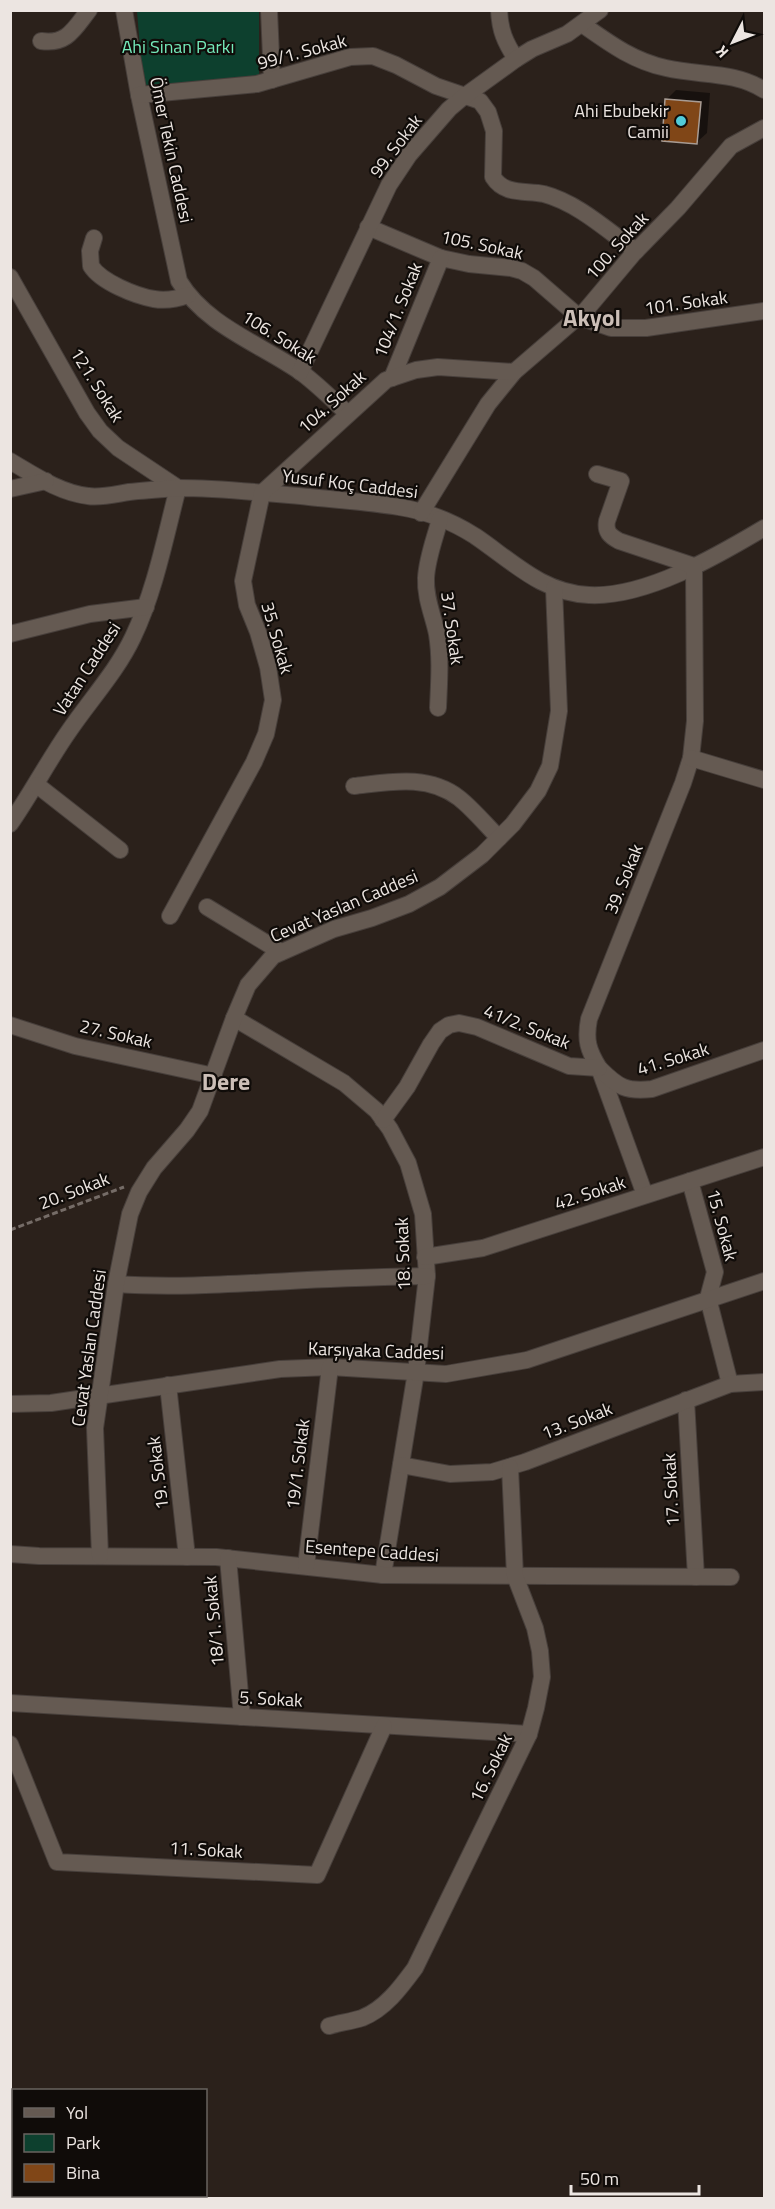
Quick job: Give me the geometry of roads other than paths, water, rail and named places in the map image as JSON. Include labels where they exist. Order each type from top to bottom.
[{"type":"street","points":[[41,41],[53,43],[66,38],[88,10]]},
{"type":"street","name":"Ömer Tekin Caddesi","points":[[124,10],[171,249],[179,281],[188,295]]},
{"type":"street","points":[[269,10],[272,80]]},
{"type":"street","points":[[499,10],[503,39],[516,59]]},
{"type":"street","name":"99. Sokak","points":[[300,372],[388,185],[409,155],[449,109],[466,96],[516,59],[567,34],[600,10]]},
{"type":"street","points":[[582,24],[634,58],[670,69],[717,73],[742,79],[765,90]]},
{"type":"street","name":"99/1. Sokak","points":[[139,95],[244,86],[350,57],[373,56],[436,86],[480,101],[488,112],[494,131],[493,177],[497,183],[509,190],[545,194],[570,205],[636,252]]},
{"type":"street","name":"100. Sokak","points":[[421,513],[488,404],[514,372],[579,317],[731,146],[765,128]]},
{"type":"street","name":"105. Sokak","points":[[368,227],[441,258],[522,271],[534,278],[579,317]]},
{"type":"street","points":[[94,238],[90,251],[91,266],[104,278],[124,289],[153,299],[172,300],[188,295]]},
{"type":"street","name":"104/1. Sokak","points":[[392,378],[441,258]]},
{"type":"street","name":"121. Sokak","points":[[10,277],[87,413],[100,431],[118,448],[178,488]]},
{"type":"street","name":"106. Sokak","points":[[188,295],[221,323],[254,346],[300,372],[348,414]]},
{"type":"street","name":"101. Sokak","points":[[579,317],[611,328],[646,328],[765,311]]},
{"type":"street","name":"104. Sokak","points":[[262,493],[369,394],[392,378],[416,370],[438,367],[514,372]]},
{"type":"street","name":"Yusuf Koç Caddesi","points":[[10,461],[62,489],[90,497],[178,488],[262,493],[385,505],[421,513],[457,526],[528,576],[569,593],[590,596],[632,592],[694,566],[765,528]]},
{"type":"street","points":[[597,474],[621,481],[607,521],[606,528],[609,534],[619,541],[694,566]]},
{"type":"street","points":[[10,489],[46,481]]},
{"type":"street","name":"Vatan Caddesi","points":[[10,824],[37,785],[62,741],[114,670],[133,638],[146,607],[178,488]]},
{"type":"street","name":"35. Sokak","points":[[170,916],[255,762],[268,723],[273,700],[268,667],[247,605],[243,581],[262,493]]},
{"type":"street","name":"37. Sokak","points":[[438,708],[440,659],[428,602],[426,579],[440,519]]},
{"type":"street","name":"39. Sokak","points":[[645,1195],[599,1068],[591,1055],[585,1037],[589,1019],[691,758],[695,721],[694,566]]},
{"type":"street","name":"Cevat Yaslan Caddesi","points":[[100,1556],[95,1428],[116,1284],[130,1214],[139,1192],[148,1177],[200,1111],[248,985],[273,956],[334,929],[409,904],[440,887],[482,855],[513,824],[538,791],[550,766],[559,711],[554,588]]},
{"type":"street","points":[[10,634],[90,614],[146,607]]},
{"type":"street","points":[[691,758],[765,780]]},
{"type":"street","points":[[354,786],[402,780],[428,783],[459,798],[499,838]]},
{"type":"street","points":[[37,785],[120,850]]},
{"type":"street","points":[[207,907],[281,952]]},
{"type":"street","name":"18. Sokak","points":[[234,1018],[344,1083],[362,1097],[383,1120],[398,1142],[416,1185],[423,1214],[427,1276],[416,1372],[383,1575]]},
{"type":"street","name":"41/2. Sokak","points":[[383,1120],[407,1087],[440,1031],[449,1025],[459,1023],[477,1027],[569,1066],[599,1068]]},
{"type":"street","name":"27. Sokak","points":[[10,1025],[75,1046],[214,1076]]},
{"type":"street","name":"41. Sokak","points":[[599,1068],[612,1081],[626,1090],[641,1091],[765,1050]]},
{"type":"street","name":"42. Sokak","points":[[425,1257],[483,1248],[765,1157]]},
{"type":"street","name":"15. Sokak","points":[[690,1181],[715,1272],[708,1299],[730,1384]]},
{"type":"street","points":[[116,1284],[224,1286],[352,1277],[427,1276]]},
{"type":"street","name":"Karşıyaka Caddesi","points":[[10,1404],[51,1403],[280,1369],[330,1367],[446,1374],[527,1360],[765,1281]]},
{"type":"street","name":"19/1. Sokak","points":[[306,1566],[330,1367]]},
{"type":"street","name":"13. Sokak","points":[[401,1465],[450,1474],[492,1472],[730,1384],[765,1382]]},
{"type":"street","name":"19. Sokak","points":[[168,1385],[187,1557]]},
{"type":"street","name":"17. Sokak","points":[[686,1400],[696,1577]]},
{"type":"street","name":"16. Sokak","points":[[329,2026],[364,2017],[384,2005],[415,1968],[529,1734],[542,1677],[535,1628],[515,1576],[510,1467]]},
{"type":"street","name":"Esentepe Caddesi","points":[[10,1554],[228,1558],[383,1575],[731,1577]]},
{"type":"street","name":"18/1. Sokak","points":[[228,1558],[242,1717]]},
{"type":"street","name":"5. Sokak","points":[[10,1703],[529,1734]]},
{"type":"street","name":"11. Sokak","points":[[10,1744],[57,1862],[317,1875],[384,1726]]},
{"type":"place","name":"Ahi Ebubekir Camii","points":[[681,121]]},
{"type":"district","name":"Akyol","points":[[592,318]]},
{"type":"district","name":"Dere","points":[[226,1082]]},
{"type":"park label","name":"Ahi Sinan Parkı","points":[[178,47]]}]
